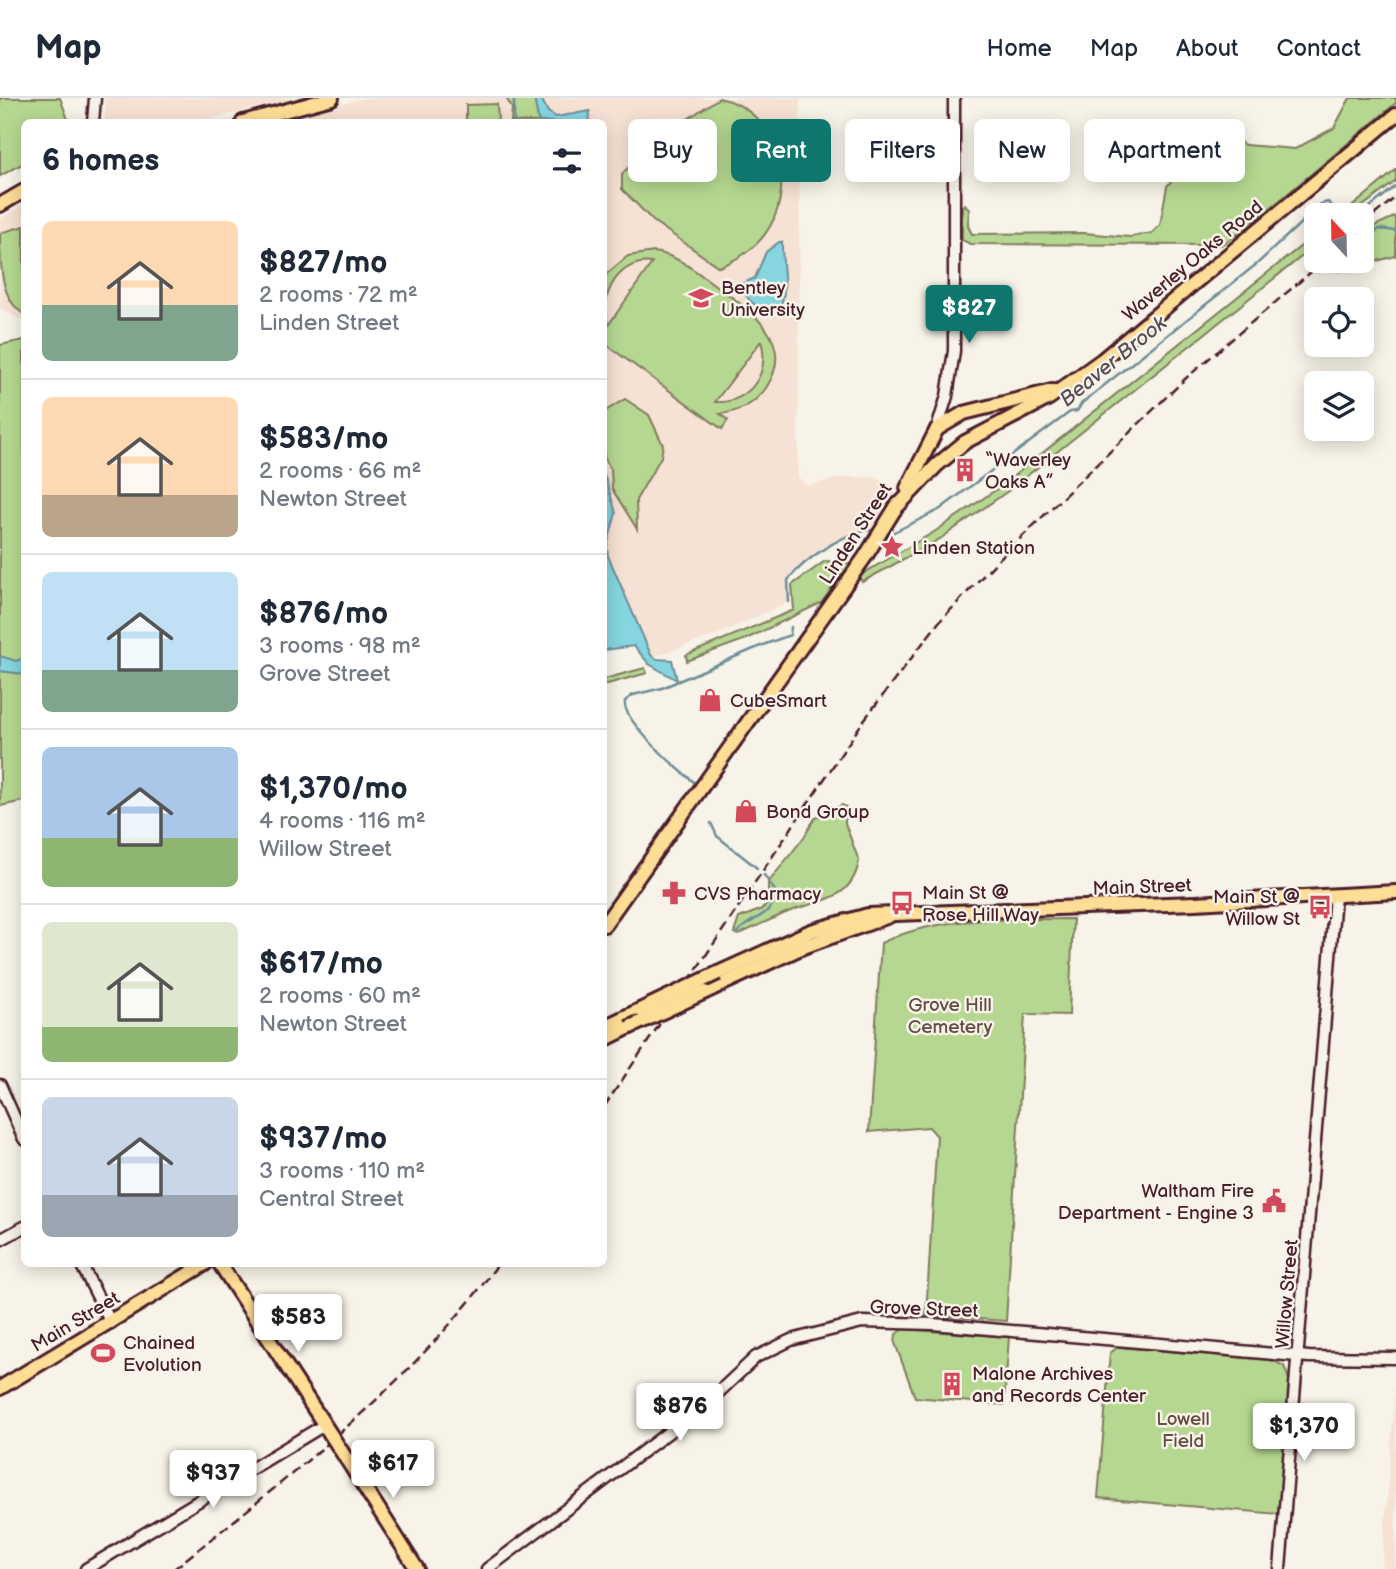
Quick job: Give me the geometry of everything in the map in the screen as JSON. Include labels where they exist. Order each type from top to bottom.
[{"type":"main road","points":[[254,119],[332,98]]},
{"type":"main road","name":"Waverley Oaks Road","points":[[895,509],[936,465],[965,442],[1049,398],[1076,379],[1396,115]]},
{"type":"main road","points":[[0,205],[21,193]]},
{"type":"main road","name":"Waverley Oaks Road","points":[[937,429],[968,412],[1033,397],[1076,379]]},
{"type":"main road","points":[[937,429],[948,443],[965,442]]},
{"type":"main road","name":"Linden Street","points":[[607,921],[865,557],[895,509],[937,429]]},
{"type":"main road","name":"Main Street","points":[[607,1026],[826,926],[868,915],[943,910],[1123,906],[1396,892]]},
{"type":"main road","name":"Main Street","points":[[607,1038],[803,947],[890,915]]},
{"type":"main road","name":"Main Street","points":[[0,1388],[200,1267]]},
{"type":"main road","points":[[222,1267],[417,1569]]},
{"type":"street","points":[[93,119],[95,98]]},
{"type":"street","name":"Linden Street","points":[[937,429],[947,396],[954,351],[954,98]]},
{"type":"street","points":[[947,396],[956,409],[968,412]]},
{"type":"street","name":"Willow Street","points":[[1280,1569],[1335,896]]},
{"type":"street","points":[[0,1085],[21,1132]]},
{"type":"street","points":[[0,1240],[21,1229]]},
{"type":"street","points":[[83,1267],[111,1323]]},
{"type":"street","name":"Grove Street","points":[[487,1569],[706,1404],[756,1357],[796,1339],[877,1321],[1298,1356],[1396,1358]]},
{"type":"street","points":[[86,1569],[327,1430]]},
{"type":"shaded area","points":[[105,98],[297,98],[210,119],[105,119]]},
{"type":"shaded area","name":"Bentley University","points":[[363,98],[800,98],[800,119],[731,119],[731,182],[800,182],[798,477],[807,486],[844,477],[874,477],[897,489],[874,530],[856,532],[814,554],[788,580],[789,602],[714,636],[653,657],[612,566],[607,546],[616,513],[607,484],[607,119],[290,119]]},
{"type":"shaded area","points":[[21,205],[21,319],[0,308],[0,219]]},
{"type":"shaded area","points":[[1396,1379],[1396,1569],[1382,1569],[1382,1564]]},
{"type":"green space","points":[[0,98],[60,98],[68,119],[21,119],[21,165],[0,176]]},
{"type":"green space","points":[[506,98],[534,98],[538,119],[511,119],[512,108]]},
{"type":"green space","points":[[719,98],[739,105],[757,119],[731,119],[731,182],[781,182],[777,210],[765,235],[747,252],[719,267],[653,221],[622,189],[622,174],[628,168],[628,182],[717,182],[717,119],[688,119]]},
{"type":"green space","points":[[1350,98],[1396,98],[1396,103],[1244,230],[1221,245],[970,244],[962,240],[962,206],[965,204],[969,210],[968,226],[972,234],[1084,233],[1130,237],[1152,233],[1160,225],[1167,186],[1171,182],[1245,182],[1245,145],[1295,149],[1334,128]]},
{"type":"green space","points":[[497,104],[498,119],[466,119],[466,105]]},
{"type":"green space","points":[[1396,170],[1396,181],[1367,203],[1356,203]]},
{"type":"green space","points":[[1396,216],[1396,256],[1374,262],[1374,226]]},
{"type":"green space","points":[[21,227],[21,312],[10,300],[3,279],[0,233]]},
{"type":"green space","points":[[1304,244],[1304,255],[1008,491],[940,539],[862,582],[859,576],[934,532],[1000,487]]},
{"type":"green space","points":[[654,252],[679,260],[694,270],[755,316],[773,341],[776,355],[774,371],[766,388],[757,399],[746,406],[720,414],[728,420],[722,429],[607,345],[607,318],[609,324],[652,263],[630,266],[621,272],[607,298],[607,274],[628,256]],"holes":[[[761,341],[763,353],[760,375],[747,392],[738,398],[715,402]]]},
{"type":"green space","points":[[21,341],[21,802],[0,806],[0,345]]},
{"type":"green space","points":[[625,399],[649,415],[663,445],[661,457],[636,500],[637,529],[612,489],[611,470],[607,463],[607,410]]},
{"type":"green space","points":[[825,561],[851,563],[821,603],[746,639],[687,661],[686,655],[794,610],[792,585]]},
{"type":"green space","points":[[645,668],[647,673],[607,684],[607,678]]},
{"type":"green space","points":[[842,805],[846,807],[845,823],[859,861],[849,885],[832,897],[788,912],[738,935],[734,933],[739,918],[768,904],[768,883],[804,837],[815,818]]},
{"type":"green space","name":"Grove Hill Cemetery","points":[[1000,919],[1073,919],[1069,1015],[1025,1014],[1006,1321],[926,1315],[937,1136],[929,1127],[869,1132],[881,943],[927,927],[951,923]]},
{"type":"green space","points":[[904,1329],[1009,1337],[1004,1405],[915,1397],[895,1343],[896,1334]]},
{"type":"green space","name":"Lowell Field","points":[[1118,1347],[1272,1360],[1284,1366],[1290,1382],[1278,1514],[1098,1498],[1110,1353]]},
{"type":"water","points":[[534,98],[541,98],[548,112],[556,117],[590,111],[589,119],[538,119]]},
{"type":"water","points":[[782,242],[784,295],[778,311],[772,311],[755,305],[741,284],[755,278],[766,252]]},
{"type":"water","points":[[607,484],[616,513],[607,546]]},
{"type":"water","points":[[607,546],[608,556],[651,655],[657,659],[672,660],[677,680],[649,664],[634,646],[607,650]]},
{"type":"water","points":[[0,656],[16,661],[21,659],[21,674],[0,671]]},
{"type":"waterway","points":[[514,98],[514,119]]},
{"type":"waterway","points":[[1374,204],[1396,186]]},
{"type":"waterway","name":"Beaver Brook","points":[[1324,203],[1329,203]]},
{"type":"waterway","name":"Beaver Brook","points":[[890,534],[939,510],[1070,412],[1077,411],[1082,403],[1258,263],[1304,220]]},
{"type":"waterway","name":"Beaver Brook","points":[[1374,233],[1379,229],[1396,231]]},
{"type":"waterway","name":"Beaver Brook","points":[[789,602],[788,580],[805,563],[839,540],[874,530]]},
{"type":"waterway","name":"Beaver Brook","points":[[695,783],[641,732],[626,709],[625,701],[633,695],[662,688],[790,635],[791,627]]},
{"type":"waterway","name":"Beaver Brook","points":[[711,823],[717,836],[757,868]]},
{"type":"waterway","name":"Beaver Brook","points":[[736,934],[771,907],[775,891],[764,875]]},
{"type":"railway","points":[[1374,215],[1396,197]]},
{"type":"railway","points":[[607,1103],[864,720],[939,622],[1001,557],[1185,379],[1310,273]]},
{"type":"railway","points":[[174,1569],[304,1463],[387,1389],[427,1350],[496,1267]]},
{"type":"place","name":"Bentley University","points":[[701,298]]},
{"type":"place","name":"“Waverley Oaks A”","points":[[965,470]]},
{"type":"place","name":"Linden Station","points":[[892,547]]},
{"type":"place","name":"CubeSmart","points":[[710,700]]},
{"type":"place","name":"Bond Group","points":[[746,811]]},
{"type":"place","name":"CVS Pharmacy","points":[[674,893]]},
{"type":"place","name":"Main St @ Rose Hill Way","points":[[902,903]]},
{"type":"place","name":"Main St @ Willow St","points":[[1320,907]]},
{"type":"place","name":"Waltham Fire Department - Engine 3","points":[[1274,1201]]},
{"type":"place","name":"Chained Evolution","points":[[103,1353]]},
{"type":"place","name":"Malone Archives and Records Center","points":[[952,1384]]}]
